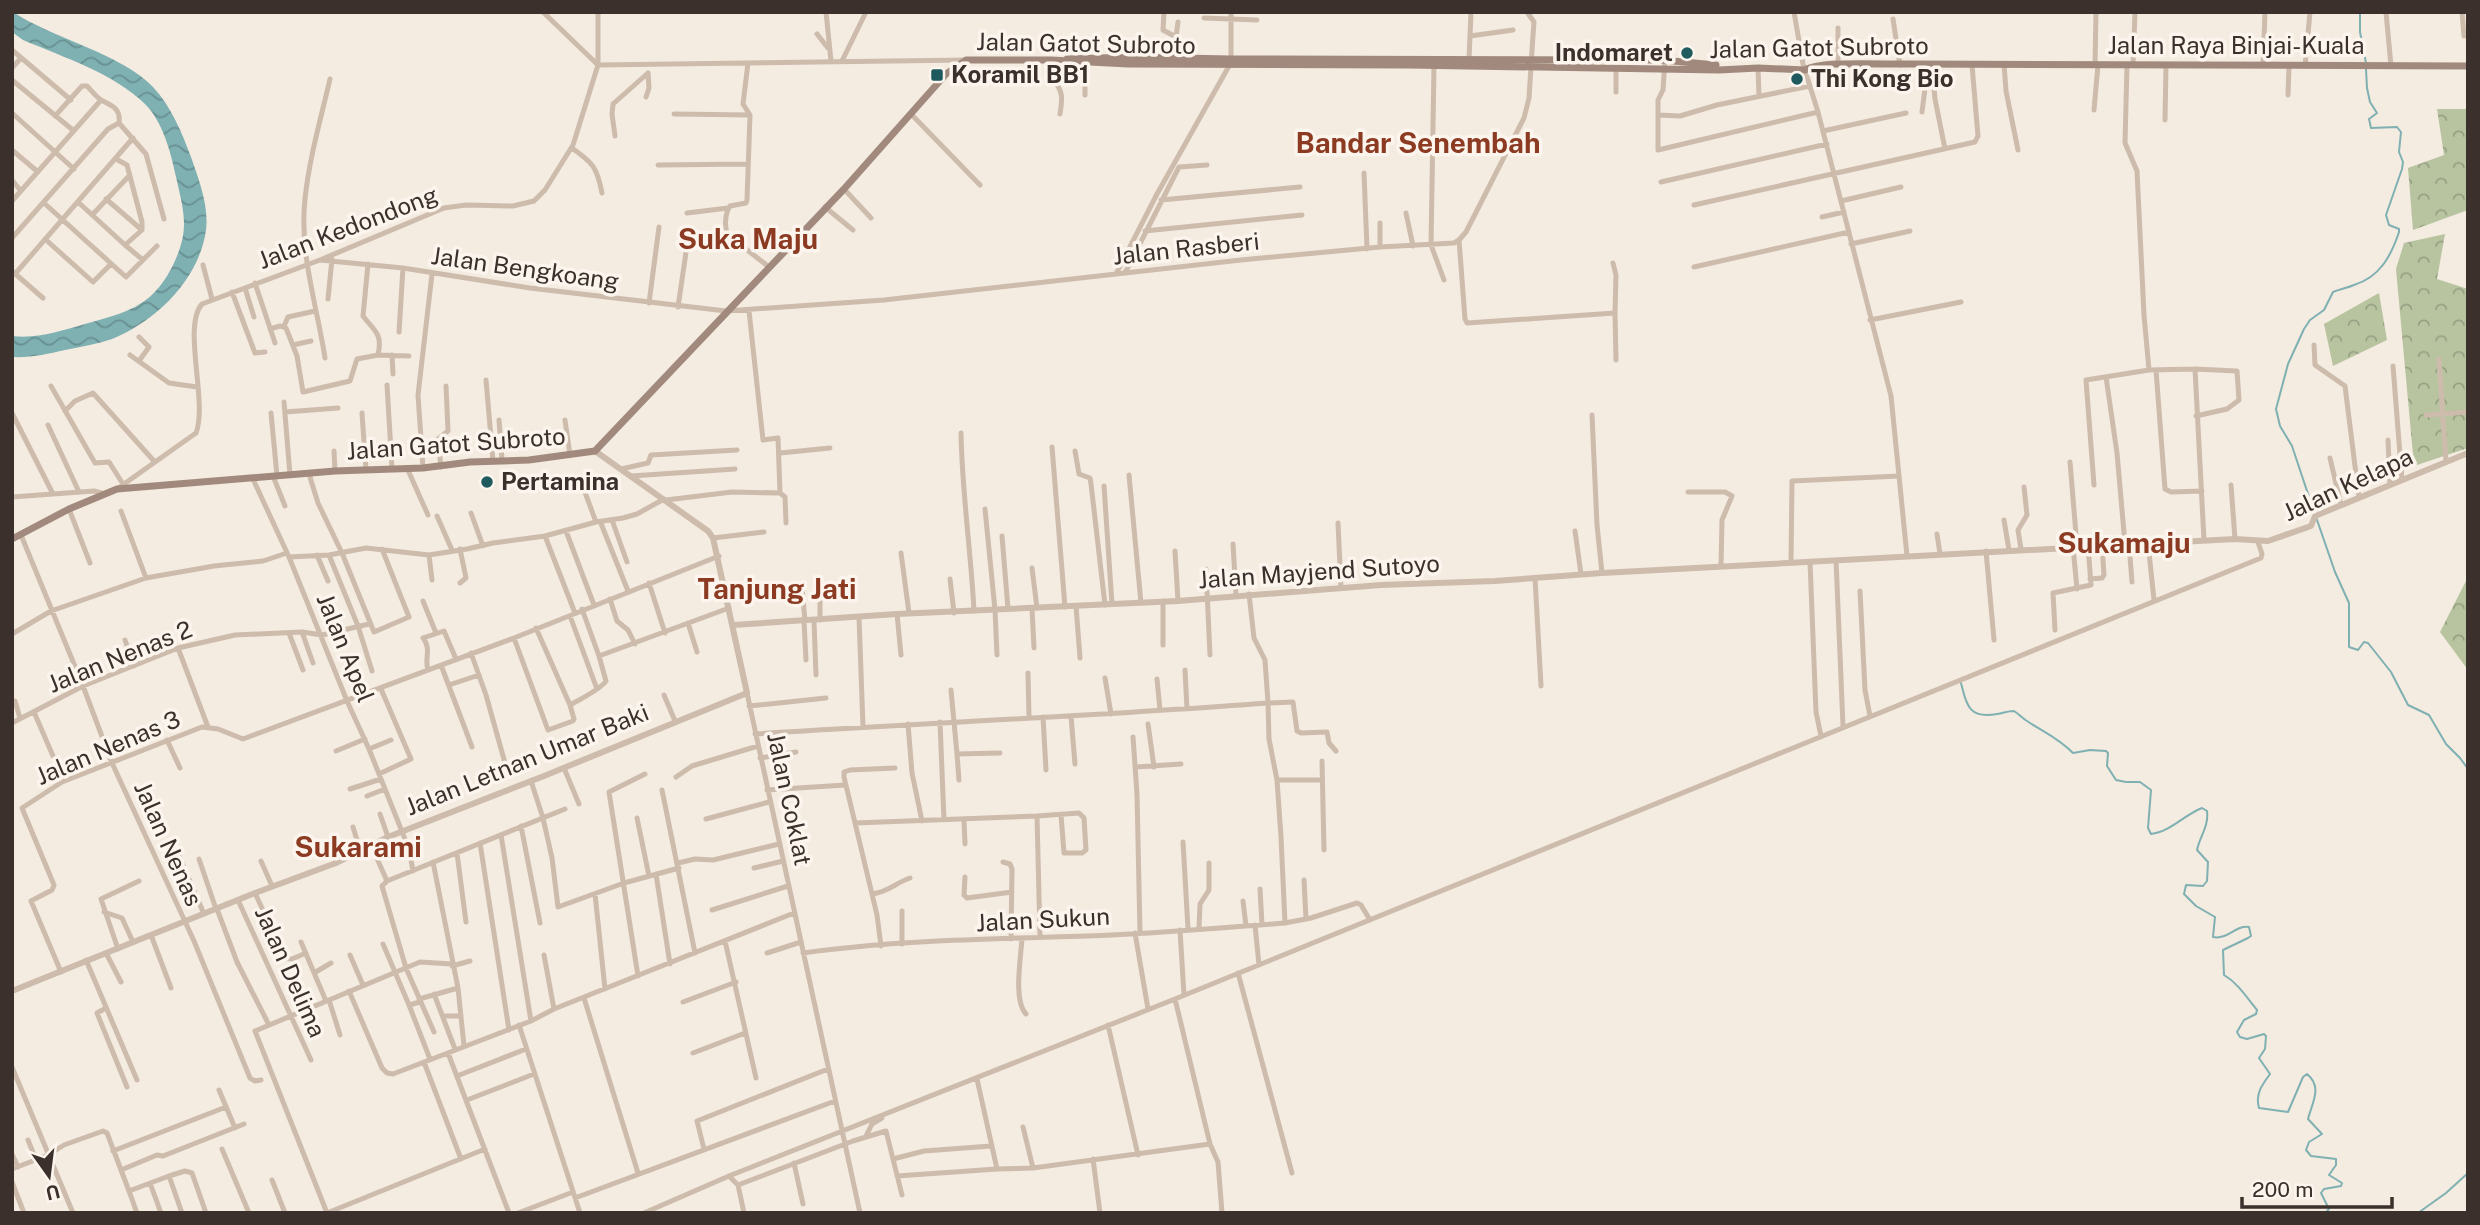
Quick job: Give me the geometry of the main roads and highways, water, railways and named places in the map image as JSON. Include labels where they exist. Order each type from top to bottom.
[{"type":"main road","points":[[1055,61],[1104,57],[1230,62],[1469,59],[1530,63],[1665,64]]},
{"type":"main road","name":"Jalan Gatot Subroto","points":[[12,539],[69,509],[120,487],[335,471],[441,467],[497,460],[529,460],[595,451],[844,189],[953,68],[966,60],[1434,66],[1530,63],[1616,68],[1665,64],[1719,68],[2004,64]]},
{"type":"main road","name":"Jalan Raya Binjai-Kuala","points":[[2004,64],[2468,66]]},
{"type":"main road","points":[[1719,68],[1806,67]]},
{"type":"water","points":[[13,12],[124,65],[153,87],[171,111],[188,148],[203,193],[207,221],[202,248],[185,282],[159,310],[144,321],[106,341],[19,357],[12,357],[12,336],[40,335],[67,329],[125,312],[146,300],[171,269],[181,244],[184,224],[182,203],[169,148],[151,111],[118,83],[23,40],[12,32]]},
{"type":"waterway","points":[[2360,12],[2360,32],[2366,63]]},
{"type":"waterway","points":[[2314,512],[2292,446],[2280,426],[2276,409],[2288,364],[2304,329],[2310,320],[2324,310],[2333,292],[2363,281],[2378,271],[2388,257],[2399,232],[2399,229],[2389,225],[2386,215],[2402,169],[2403,162],[2399,152],[2401,132],[2397,127],[2371,128],[2369,119],[2377,113],[2370,102],[2366,69]]},
{"type":"waterway","points":[[2316,517],[2349,603],[2349,647],[2358,650],[2364,642],[2368,643],[2391,672],[2408,705],[2429,715],[2446,744],[2468,769]]},
{"type":"waterway","points":[[1961,683],[1965,699],[1975,713],[1988,715],[2014,711],[2073,753],[2106,751],[2107,766],[2116,780],[2140,782],[2151,790],[2148,828],[2151,834],[2164,830],[2202,808],[2207,811],[2206,826],[2197,850],[2208,862],[2207,881],[2203,886],[2186,885],[2184,894],[2196,906],[2215,917],[2213,937],[2249,927],[2251,936],[2223,950],[2224,975],[2238,986],[2257,1010],[2256,1014],[2244,1020],[2237,1032],[2240,1037],[2247,1039],[2264,1034],[2266,1036],[2265,1049],[2259,1058],[2270,1074],[2259,1094],[2259,1108],[2288,1112],[2303,1077],[2307,1074],[2312,1079],[2315,1095],[2308,1119],[2322,1134],[2309,1142],[2306,1150],[2311,1156],[2336,1159],[2336,1165],[2329,1175],[2342,1183],[2341,1186],[2324,1189],[2321,1193],[2329,1209],[2325,1213]]},
{"type":"waterway","points":[[2418,1213],[2468,1173]]},
{"type":"place","name":"Indomaret","points":[[1687,53]]},
{"type":"place","name":"Koramil BB1","points":[[937,75]]},
{"type":"place","name":"Thi Kong Bio","points":[[1797,79]]},
{"type":"place","name":"Pertamina","points":[[487,482]]},
{"type":"district","name":"Bandar Senembah","points":[[1418,143]]},
{"type":"district","name":"Suka Maju","points":[[748,239]]},
{"type":"district","name":"Sukamaju","points":[[2124,543]]},
{"type":"district","name":"Tanjung Jati","points":[[777,589]]},
{"type":"district","name":"Sukarami","points":[[358,847]]}]
